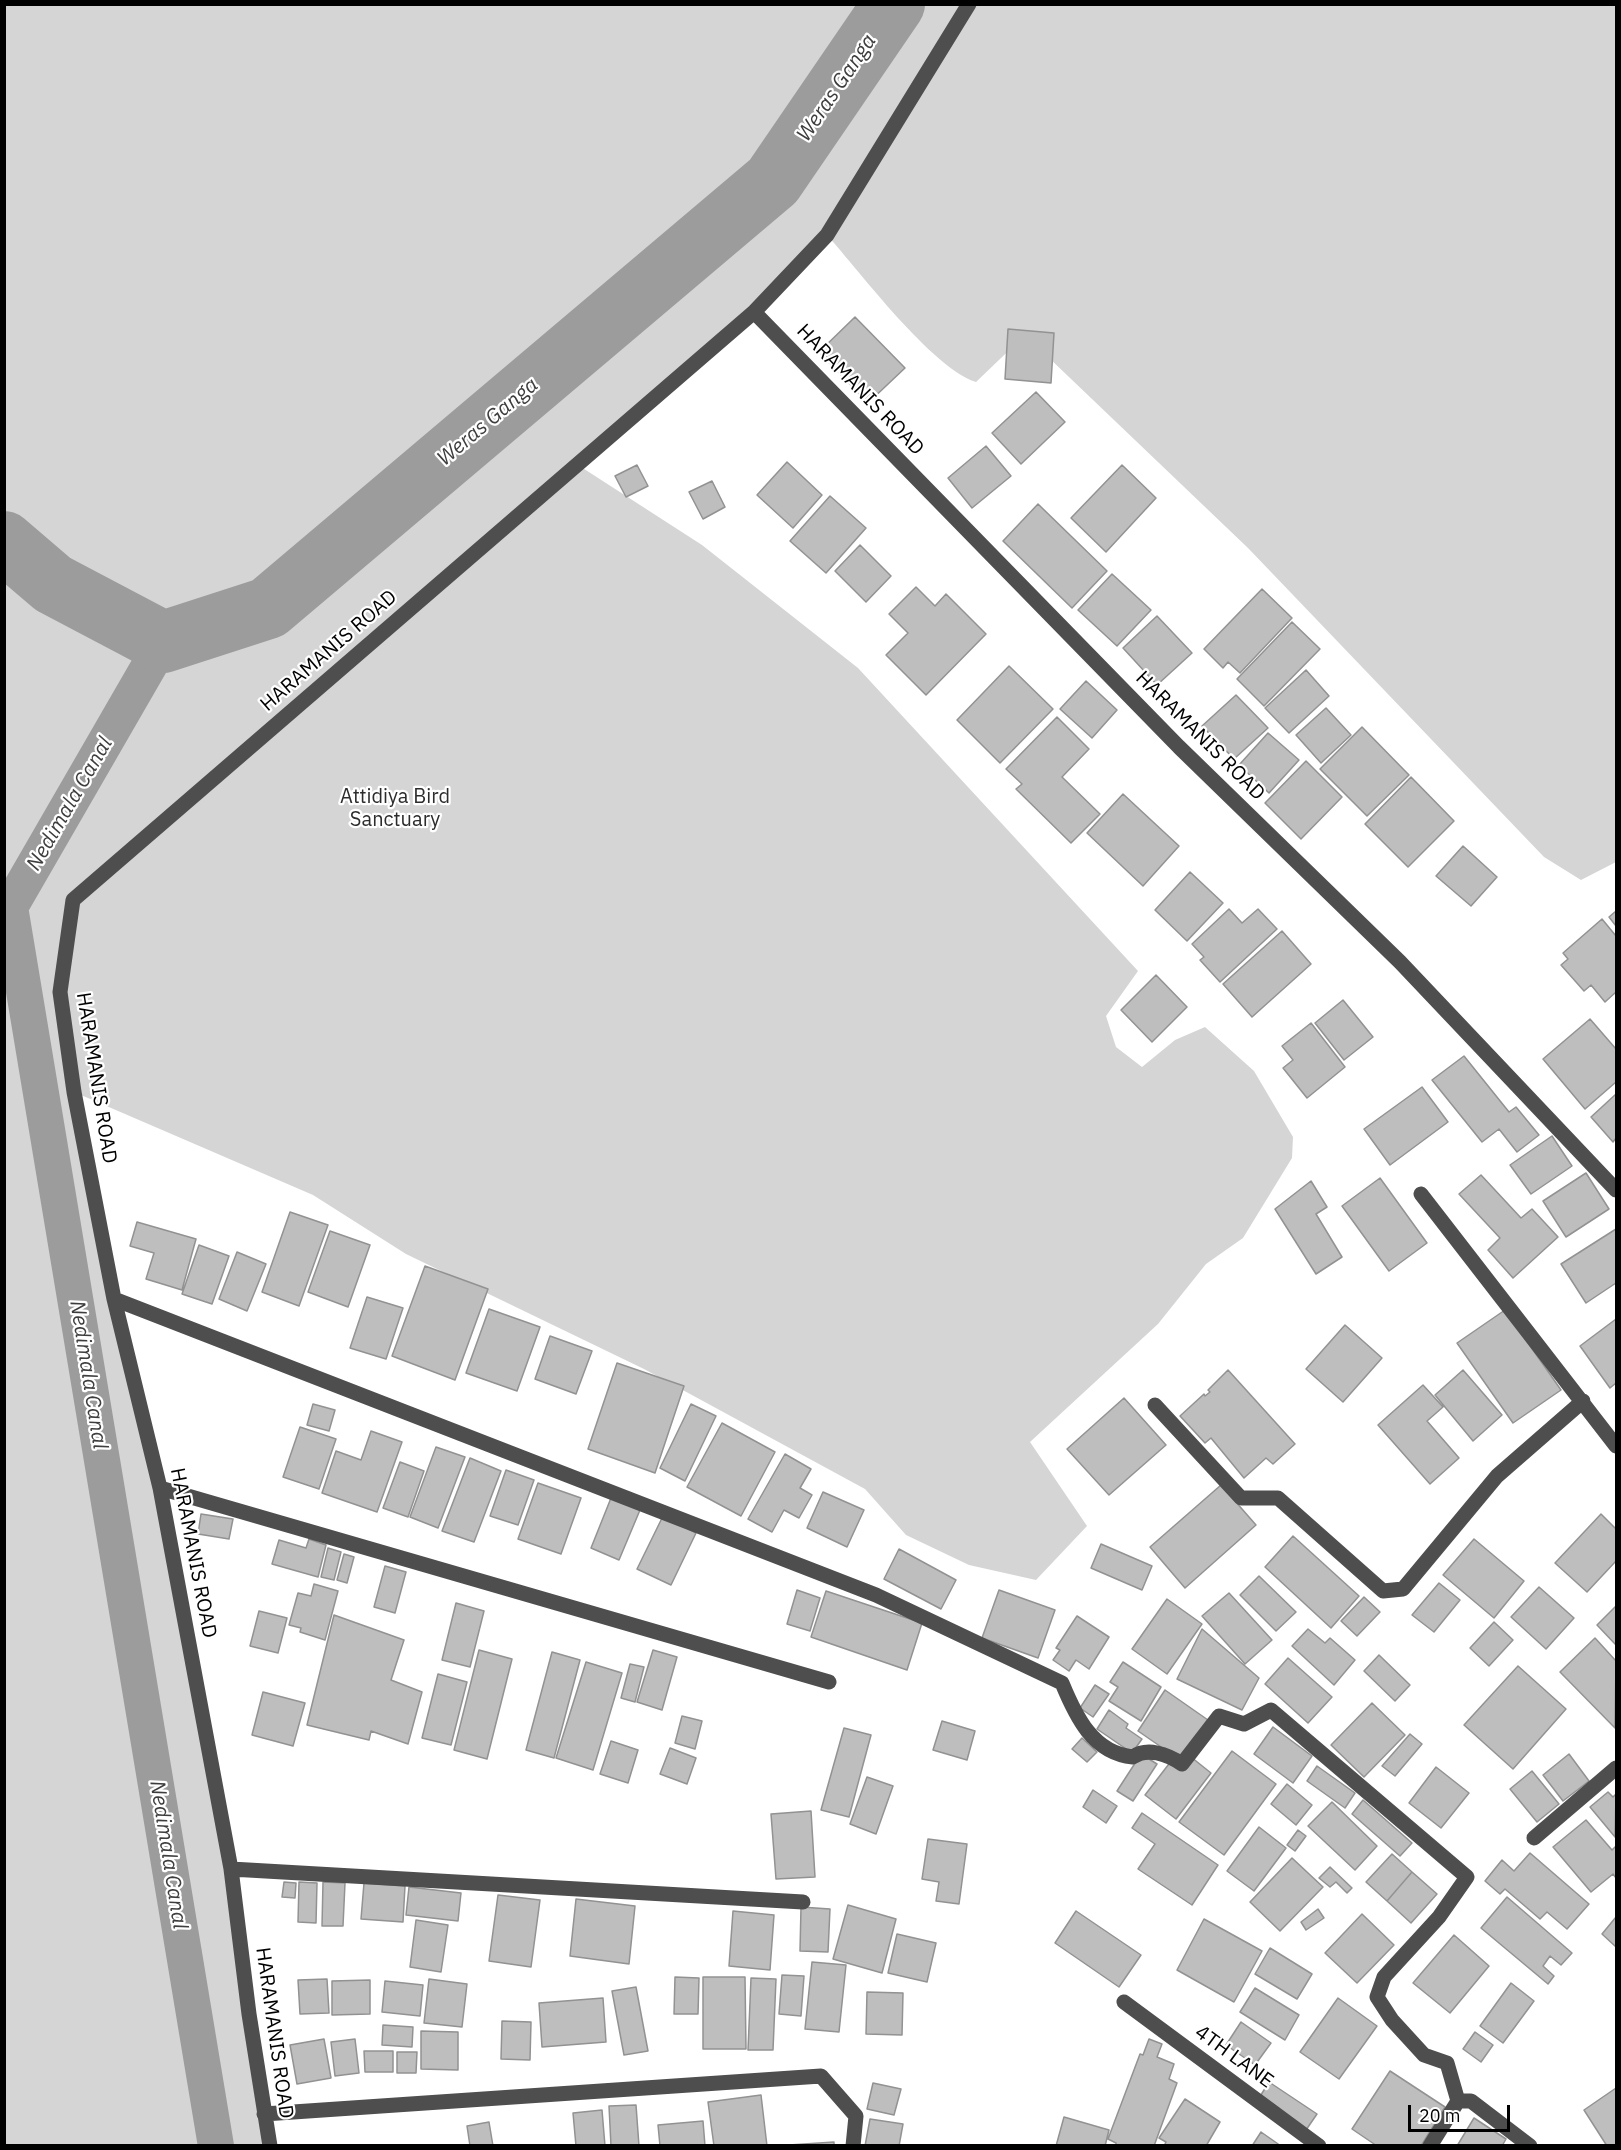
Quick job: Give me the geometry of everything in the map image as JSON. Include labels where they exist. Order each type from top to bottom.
[{"type":"street","name":"HARAMANIS ROAD","points":[[270,2145],[231,1869],[160,1488],[114,1299],[74,1092],[60,992],[73,900],[754,312],[827,235],[969,4]]},
{"type":"street","name":"HARAMANIS ROAD","points":[[754,312],[1179,747],[1400,962],[1617,1190]]},
{"type":"street","points":[[1421,1194],[1617,1446]]},
{"type":"street","points":[[114,1299],[876,1595],[1062,1683],[1093,1740],[1116,1755],[1133,1757],[1141,1751],[1147,1751],[1172,1757],[1182,1764],[1219,1716],[1244,1724],[1271,1710],[1467,1877],[1439,1917],[1384,1977],[1377,1997],[1392,2020],[1424,2055],[1447,2063],[1458,2101],[1430,2145]]},
{"type":"street","points":[[1155,1405],[1242,1498],[1278,1498],[1383,1591],[1403,1589],[1497,1476],[1582,1401]]},
{"type":"street","points":[[160,1488],[829,1682]]},
{"type":"street","points":[[1534,1838],[1617,1768]]},
{"type":"street","points":[[231,1869],[803,1902]]},
{"type":"street","name":"4TH LANE","points":[[1124,2002],[1319,2145]]},
{"type":"street","points":[[264,2114],[820,2076],[856,2116],[853,2145]]},
{"type":"street","points":[[1458,2101],[1471,2101],[1530,2145]]},
{"type":"green space","name":"Attidiya Bird Sanctuary","points":[[5,5],[1616,5],[1616,862],[1581,880],[1544,857],[1248,548],[1025,335],[976,382],[958,373],[918,339],[897,317],[827,235],[578,465],[702,545],[858,668],[1138,971],[1106,1016],[1116,1047],[1142,1067],[1175,1040],[1205,1027],[1254,1071],[1293,1137],[1292,1158],[1243,1238],[1206,1264],[1158,1324],[1030,1442],[1087,1526],[1036,1580],[969,1565],[906,1535],[865,1489],[644,1369],[406,1254],[313,1195],[74,1092],[160,1488],[270,2145],[5,2146]]},
{"type":"building","points":[[855,317],[905,368],[868,403],[819,352]]},
{"type":"building","points":[[1008,329],[1054,333],[1051,383],[1005,379]]},
{"type":"building","points":[[1036,392],[1065,422],[1021,464],[992,433]]},
{"type":"building","points":[[986,446],[1011,476],[972,508],[948,478]]},
{"type":"building","points":[[787,462],[822,495],[793,528],[757,495]]},
{"type":"building","points":[[637,465],[648,486],[626,497],[615,476]]},
{"type":"building","points":[[1122,465],[1156,498],[1106,552],[1071,518]]},
{"type":"building","points":[[712,481],[725,507],[703,519],[689,492]]},
{"type":"building","points":[[830,496],[866,528],[826,573],[790,541]]},
{"type":"building","points":[[1038,504],[1107,571],[1072,608],[1003,541]]},
{"type":"building","points":[[860,545],[891,576],[866,602],[835,571]]},
{"type":"building","points":[[1112,574],[1151,610],[1117,646],[1078,610]]},
{"type":"building","points":[[916,587],[935,606],[946,594],[986,634],[926,695],[886,655],[908,633],[889,614]]},
{"type":"building","points":[[1262,589],[1292,618],[1240,673],[1228,662],[1223,668],[1204,649]]},
{"type":"building","points":[[1157,616],[1192,653],[1157,685],[1123,648]]},
{"type":"building","points":[[1292,622],[1320,649],[1264,706],[1237,679]]},
{"type":"building","points":[[1009,666],[1053,709],[1000,763],[957,720]]},
{"type":"building","points":[[1306,670],[1329,696],[1289,733],[1265,708]]},
{"type":"building","points":[[1086,681],[1117,710],[1092,738],[1060,709]]},
{"type":"building","points":[[1236,695],[1268,728],[1234,759],[1202,726]]},
{"type":"building","points":[[1326,708],[1351,735],[1321,763],[1296,735]]},
{"type":"building","points":[[1057,717],[1089,749],[1062,777],[1100,814],[1071,843],[1016,789],[1022,784],[1006,769]]},
{"type":"building","points":[[1362,727],[1409,775],[1367,816],[1320,769]]},
{"type":"building","points":[[1268,733],[1299,760],[1269,793],[1239,765]]},
{"type":"building","points":[[1306,761],[1342,797],[1301,839],[1265,803]]},
{"type":"building","points":[[1411,777],[1454,821],[1408,867],[1365,824]]},
{"type":"building","points":[[1123,794],[1179,846],[1143,886],[1087,833]]},
{"type":"building","points":[[1463,846],[1497,877],[1471,906],[1436,876]]},
{"type":"building","points":[[1190,872],[1223,903],[1187,941],[1155,910]]},
{"type":"building","points":[[1229,909],[1242,923],[1258,909],[1277,929],[1220,982],[1200,960],[1204,957],[1192,944]]},
{"type":"building","points":[[1616,911],[1616,926],[1609,917]]},
{"type":"building","points":[[1602,919],[1616,936],[1616,992],[1605,1002],[1591,985],[1584,991],[1561,965],[1568,959],[1563,953]]},
{"type":"building","points":[[1282,931],[1311,964],[1252,1017],[1223,984]]},
{"type":"building","points":[[1156,975],[1187,1007],[1152,1042],[1121,1010]]},
{"type":"building","points":[[1343,1000],[1373,1037],[1344,1060],[1315,1023]]},
{"type":"building","points":[[1590,1019],[1616,1049],[1616,1082],[1585,1109],[1543,1059]]},
{"type":"building","points":[[1311,1023],[1345,1067],[1307,1098],[1283,1068],[1293,1060],[1282,1046]]},
{"type":"building","points":[[1464,1056],[1509,1112],[1516,1107],[1539,1135],[1517,1152],[1499,1129],[1482,1142],[1432,1080]]},
{"type":"building","points":[[1422,1087],[1448,1122],[1390,1165],[1364,1129]]},
{"type":"building","points":[[1616,1094],[1616,1138],[1613,1142],[1591,1117]]},
{"type":"building","points":[[1552,1136],[1572,1166],[1531,1194],[1510,1165]]},
{"type":"building","points":[[1586,1173],[1609,1209],[1566,1237],[1543,1201]]},
{"type":"building","points":[[1481,1175],[1521,1218],[1532,1209],[1558,1237],[1513,1278],[1488,1250],[1500,1238],[1459,1194]]},
{"type":"building","points":[[1380,1178],[1427,1243],[1389,1271],[1342,1206]]},
{"type":"building","points":[[1311,1181],[1327,1207],[1316,1214],[1342,1257],[1316,1274],[1275,1209]]},
{"type":"building","points":[[290,1212],[328,1225],[299,1306],[262,1292]]},
{"type":"building","points":[[137,1222],[196,1239],[182,1290],[146,1279],[154,1253],[130,1246]]},
{"type":"building","points":[[1616,1229],[1616,1283],[1586,1303],[1561,1264]]},
{"type":"building","points":[[330,1231],[370,1245],[348,1307],[308,1292]]},
{"type":"building","points":[[199,1245],[229,1256],[212,1304],[182,1294]]},
{"type":"building","points":[[237,1252],[266,1264],[247,1311],[219,1299]]},
{"type":"building","points":[[425,1266],[488,1289],[455,1380],[392,1356]]},
{"type":"building","points":[[367,1297],[403,1308],[386,1359],[350,1348]]},
{"type":"building","points":[[489,1309],[540,1327],[517,1391],[466,1373]]},
{"type":"building","points":[[1505,1310],[1561,1390],[1513,1423],[1457,1343]]},
{"type":"building","points":[[1616,1319],[1616,1383],[1610,1388],[1580,1346]]},
{"type":"building","points":[[1345,1325],[1382,1358],[1343,1402],[1306,1369]]},
{"type":"building","points":[[550,1336],[592,1351],[576,1394],[535,1379]]},
{"type":"building","points":[[617,1363],[684,1386],[655,1473],[588,1449]]},
{"type":"building","points":[[1228,1370],[1295,1444],[1273,1464],[1266,1458],[1244,1478],[1211,1438],[1205,1443],[1180,1416],[1204,1394],[1205,1396],[1210,1392],[1208,1390]]},
{"type":"building","points":[[1463,1370],[1502,1415],[1473,1441],[1435,1395]]},
{"type":"building","points":[[1423,1385],[1443,1407],[1427,1421],[1459,1458],[1430,1484],[1378,1425]]},
{"type":"building","points":[[1124,1398],[1166,1445],[1109,1495],[1067,1449]]},
{"type":"building","points":[[313,1404],[335,1410],[329,1431],[307,1425]]},
{"type":"building","points":[[691,1404],[716,1416],[685,1481],[660,1468]]},
{"type":"building","points":[[722,1423],[775,1452],[741,1516],[687,1487]]},
{"type":"building","points":[[300,1427],[336,1439],[319,1489],[283,1477]]},
{"type":"building","points":[[371,1431],[402,1442],[377,1512],[322,1493],[336,1451],[361,1460]]},
{"type":"building","points":[[436,1447],[465,1457],[438,1528],[410,1517]]},
{"type":"building","points":[[785,1454],[811,1469],[800,1488],[812,1495],[799,1518],[784,1510],[772,1532],[748,1519]]},
{"type":"building","points":[[470,1458],[501,1471],[474,1542],[442,1531]]},
{"type":"building","points":[[400,1462],[424,1471],[408,1517],[383,1508]]},
{"type":"building","points":[[506,1470],[534,1480],[518,1525],[490,1516]]},
{"type":"building","points":[[538,1483],[581,1498],[561,1554],[518,1539]]},
{"type":"building","points":[[1221,1485],[1256,1525],[1185,1588],[1150,1547]]},
{"type":"building","points":[[823,1492],[864,1510],[847,1547],[807,1528]]},
{"type":"building","points":[[611,1498],[640,1510],[619,1560],[591,1548]]},
{"type":"building","points":[[201,1514],[233,1519],[229,1539],[198,1534]]},
{"type":"building","points":[[1601,1514],[1616,1529],[1616,1561],[1587,1592],[1555,1563]]},
{"type":"building","points":[[663,1516],[696,1533],[671,1585],[637,1569]]},
{"type":"building","points":[[1293,1536],[1359,1596],[1331,1628],[1265,1567]]},
{"type":"building","points":[[309,1539],[326,1545],[318,1577],[272,1564],[279,1540],[306,1548]]},
{"type":"building","points":[[1474,1539],[1524,1581],[1494,1618],[1443,1575]]},
{"type":"building","points":[[1101,1544],[1152,1566],[1142,1590],[1091,1568]]},
{"type":"building","points":[[328,1548],[341,1552],[334,1580],[321,1577]]},
{"type":"building","points":[[899,1549],[956,1580],[941,1609],[884,1579]]},
{"type":"building","points":[[344,1554],[354,1557],[347,1583],[337,1580]]},
{"type":"building","points":[[385,1566],[406,1572],[395,1613],[374,1607]]},
{"type":"building","points":[[1259,1576],[1296,1612],[1276,1631],[1240,1595]]},
{"type":"building","points":[[1439,1583],[1460,1600],[1434,1632],[1412,1615]]},
{"type":"building","points":[[314,1584],[338,1591],[325,1640],[300,1632],[301,1628],[289,1625],[298,1593],[311,1596]]},
{"type":"building","points":[[1539,1587],[1574,1618],[1546,1649],[1511,1617]]},
{"type":"building","points":[[797,1590],[820,1598],[810,1631],[787,1624]]},
{"type":"building","points":[[999,1590],[1055,1610],[1038,1658],[982,1638]]},
{"type":"building","points":[[826,1591],[922,1623],[907,1670],[811,1637]]},
{"type":"building","points":[[1229,1593],[1272,1640],[1245,1664],[1202,1616]]},
{"type":"building","points":[[1364,1597],[1380,1612],[1357,1636],[1341,1621]]},
{"type":"building","points":[[1167,1599],[1202,1624],[1167,1674],[1132,1649]]},
{"type":"building","points":[[456,1603],[484,1611],[470,1667],[442,1660]]},
{"type":"building","points":[[1616,1606],[1616,1645],[1597,1625]]},
{"type":"building","points":[[259,1611],[287,1618],[278,1653],[250,1646]]},
{"type":"building","points":[[334,1615],[404,1640],[391,1680],[422,1692],[408,1744],[371,1731],[369,1740],[307,1725]]},
{"type":"building","points":[[1077,1616],[1109,1637],[1089,1669],[1076,1660],[1069,1671],[1053,1660],[1060,1650],[1056,1648]]},
{"type":"building","points":[[1494,1622],[1513,1640],[1489,1666],[1470,1648]]},
{"type":"building","points":[[1202,1629],[1259,1678],[1242,1710],[1177,1679]]},
{"type":"building","points":[[1308,1629],[1325,1643],[1330,1638],[1355,1660],[1334,1685],[1292,1646]]},
{"type":"building","points":[[1595,1638],[1616,1661],[1615,1728],[1560,1672]]},
{"type":"building","points":[[479,1650],[512,1659],[487,1759],[454,1750]]},
{"type":"building","points":[[653,1650],[677,1657],[662,1710],[637,1702]]},
{"type":"building","points":[[552,1652],[580,1660],[554,1758],[526,1750]]},
{"type":"building","points":[[1379,1655],[1410,1685],[1395,1701],[1364,1671]]},
{"type":"building","points":[[1288,1658],[1332,1697],[1308,1723],[1265,1684]]},
{"type":"building","points":[[586,1662],[622,1673],[593,1770],[556,1758]]},
{"type":"building","points":[[1123,1662],[1161,1687],[1141,1721],[1109,1701],[1118,1687],[1110,1682]]},
{"type":"building","points":[[630,1664],[644,1667],[635,1702],[621,1698]]},
{"type":"building","points":[[1518,1666],[1566,1709],[1513,1769],[1464,1725]]},
{"type":"building","points":[[438,1674],[467,1682],[451,1745],[422,1738]]},
{"type":"building","points":[[1095,1685],[1109,1694],[1093,1717],[1080,1708]]},
{"type":"building","points":[[1165,1690],[1208,1720],[1180,1760],[1138,1731]]},
{"type":"building","points":[[263,1692],[305,1703],[293,1746],[252,1735]]},
{"type":"building","points":[[1372,1703],[1405,1735],[1364,1777],[1331,1745]]},
{"type":"building","points":[[1109,1710],[1128,1724],[1126,1728],[1142,1739],[1132,1753],[1097,1729]]},
{"type":"building","points":[[682,1716],[702,1721],[695,1749],[675,1743]]},
{"type":"building","points":[[942,1721],[975,1731],[967,1760],[933,1750]]},
{"type":"building","points":[[1273,1727],[1312,1756],[1293,1783],[1254,1754]]},
{"type":"building","points":[[844,1728],[871,1735],[849,1817],[821,1810]]},
{"type":"building","points":[[1410,1734],[1422,1744],[1395,1776],[1382,1766]]},
{"type":"building","points":[[1082,1738],[1097,1752],[1087,1762],[1072,1749]]},
{"type":"building","points":[[611,1741],[638,1750],[628,1783],[600,1774]]},
{"type":"building","points":[[670,1748],[696,1758],[687,1784],[660,1774]]},
{"type":"building","points":[[1232,1751],[1276,1784],[1224,1855],[1179,1822]]},
{"type":"building","points":[[1141,1754],[1157,1764],[1133,1801],[1117,1791]]},
{"type":"building","points":[[1569,1754],[1589,1781],[1563,1801],[1543,1775]]},
{"type":"building","points":[[1191,1757],[1211,1773],[1176,1819],[1145,1795],[1172,1760]]},
{"type":"building","points":[[1317,1766],[1355,1793],[1345,1808],[1307,1781]]},
{"type":"building","points":[[1436,1767],[1469,1793],[1441,1828],[1409,1803]]},
{"type":"building","points":[[1532,1771],[1559,1804],[1537,1822],[1510,1789]]},
{"type":"building","points":[[867,1777],[893,1786],[876,1834],[850,1824]]},
{"type":"building","points":[[1287,1784],[1312,1805],[1296,1825],[1271,1804]]},
{"type":"building","points":[[1093,1790],[1117,1806],[1106,1823],[1083,1807]]},
{"type":"building","points":[[1608,1792],[1613,1797],[1616,1794],[1615,1837],[1590,1807]]},
{"type":"building","points":[[1363,1800],[1412,1843],[1400,1856],[1352,1814]]},
{"type":"building","points":[[1332,1802],[1377,1846],[1355,1870],[1308,1826]]},
{"type":"building","points":[[811,1811],[815,1877],[776,1879],[771,1814]]},
{"type":"building","points":[[1142,1813],[1218,1865],[1192,1905],[1138,1869],[1155,1844],[1132,1828]]},
{"type":"building","points":[[1586,1820],[1612,1850],[1616,1846],[1616,1878],[1613,1874],[1591,1892],[1553,1847]]},
{"type":"building","points":[[1259,1827],[1286,1848],[1254,1891],[1227,1871]]},
{"type":"building","points":[[1298,1830],[1306,1836],[1295,1851],[1287,1845]]},
{"type":"building","points":[[928,1839],[967,1844],[959,1904],[936,1901],[939,1882],[922,1879]]},
{"type":"building","points":[[1530,1853],[1589,1904],[1567,1929],[1547,1912],[1540,1919],[1505,1889],[1500,1894],[1485,1881],[1502,1860],[1514,1871]]},
{"type":"building","points":[[1392,1854],[1412,1872],[1387,1901],[1366,1882]]},
{"type":"building","points":[[1292,1858],[1323,1887],[1280,1931],[1250,1902]]},
{"type":"building","points":[[1330,1867],[1352,1888],[1347,1893],[1336,1882],[1330,1887],[1319,1878]]},
{"type":"building","points":[[1412,1872],[1437,1894],[1411,1923],[1387,1901]]},
{"type":"building","points":[[284,1882],[296,1883],[295,1898],[282,1897]]},
{"type":"building","points":[[299,1882],[317,1883],[316,1923],[298,1922]]},
{"type":"building","points":[[323,1882],[345,1883],[343,1926],[322,1926]]},
{"type":"building","points":[[364,1883],[405,1886],[403,1922],[361,1919]]},
{"type":"building","points":[[409,1887],[461,1893],[458,1921],[406,1915]]},
{"type":"building","points":[[498,1895],[540,1900],[531,1967],[489,1961]]},
{"type":"building","points":[[1507,1897],[1572,1953],[1561,1965],[1550,1956],[1543,1966],[1554,1976],[1548,1984],[1481,1928]]},
{"type":"building","points":[[576,1899],[635,1906],[629,1964],[570,1956]]},
{"type":"building","points":[[848,1905],[896,1919],[882,1973],[833,1959]]},
{"type":"building","points":[[801,1907],[830,1909],[828,1952],[800,1951]]},
{"type":"building","points":[[1318,1909],[1324,1918],[1306,1930],[1301,1922]]},
{"type":"building","points":[[733,1911],[774,1915],[770,1970],[729,1966]]},
{"type":"building","points":[[1076,1911],[1141,1955],[1119,1987],[1055,1943]]},
{"type":"building","points":[[1362,1914],[1394,1945],[1357,1983],[1325,1953]]},
{"type":"building","points":[[1616,1917],[1616,1947],[1602,1934]]},
{"type":"building","points":[[1204,1919],[1262,1951],[1234,2002],[1177,1970]]},
{"type":"building","points":[[416,1920],[448,1925],[441,1972],[410,1967]]},
{"type":"building","points":[[897,1934],[936,1943],[927,1982],[888,1973]]},
{"type":"building","points":[[1454,1935],[1489,1966],[1450,2013],[1413,1983]]},
{"type":"building","points":[[1270,1948],[1312,1974],[1297,1999],[1255,1974]]},
{"type":"building","points":[[812,1962],[846,1965],[839,2032],[805,2029]]},
{"type":"building","points":[[782,1975],[804,1976],[801,2016],[779,2014]]},
{"type":"building","points":[[675,1977],[699,1978],[698,2014],[674,2014]]},
{"type":"building","points":[[703,1977],[745,1977],[746,2049],[703,2049]]},
{"type":"building","points":[[751,1978],[776,1979],[773,2050],[748,2050]]},
{"type":"building","points":[[327,1979],[329,2013],[300,2014],[298,1980]]},
{"type":"building","points":[[429,1979],[467,1984],[462,2027],[424,2023]]},
{"type":"building","points":[[370,1980],[370,2014],[332,2015],[332,1981]]},
{"type":"building","points":[[385,1981],[423,1985],[420,2016],[382,2012]]},
{"type":"building","points":[[1511,1983],[1534,2001],[1503,2043],[1480,2026]]},
{"type":"building","points":[[636,1987],[648,2051],[624,2055],[612,1991]]},
{"type":"building","points":[[1255,1988],[1299,2015],[1285,2040],[1240,2012]]},
{"type":"building","points":[[867,1992],[903,1993],[902,2035],[866,2034]]},
{"type":"building","points":[[603,1998],[606,2042],[542,2047],[539,2003]]},
{"type":"building","points":[[1338,1998],[1377,2026],[1339,2079],[1300,2052]]},
{"type":"building","points":[[502,2021],[531,2022],[530,2060],[501,2059]]},
{"type":"building","points":[[1241,2022],[1271,2043],[1255,2065],[1226,2045]]},
{"type":"building","points":[[383,2025],[413,2027],[412,2047],[382,2045]]},
{"type":"building","points":[[421,2031],[458,2032],[458,2070],[421,2069]]},
{"type":"building","points":[[1475,2032],[1493,2045],[1481,2062],[1463,2049]]},
{"type":"building","points":[[324,2039],[331,2078],[297,2084],[290,2045]]},
{"type":"building","points":[[355,2039],[359,2073],[335,2076],[331,2042]]},
{"type":"building","points":[[1149,2039],[1162,2044],[1157,2057],[1174,2064],[1169,2079],[1177,2083],[1154,2146],[1116,2146],[1116,2143],[1108,2139],[1140,2054],[1143,2055]]},
{"type":"building","points":[[364,2051],[393,2051],[393,2072],[365,2072]]},
{"type":"building","points":[[397,2052],[417,2052],[416,2073],[397,2073]]},
{"type":"building","points":[[1390,2071],[1445,2107],[1421,2146],[1377,2146],[1352,2129]]},
{"type":"building","points":[[1269,2082],[1317,2114],[1306,2130],[1259,2098]]},
{"type":"building","points":[[873,2083],[901,2089],[894,2115],[867,2109]]},
{"type":"building","points":[[1616,2088],[1616,2146],[1607,2146],[1584,2110]]},
{"type":"building","points":[[761,2095],[767,2146],[714,2146],[708,2102]]},
{"type":"building","points":[[1185,2099],[1220,2122],[1206,2146],[1164,2146],[1166,2142],[1159,2138]]},
{"type":"building","points":[[636,2105],[639,2146],[611,2146],[609,2106]]},
{"type":"building","points":[[602,2110],[605,2146],[576,2146],[573,2113]]},
{"type":"building","points":[[1064,2117],[1109,2130],[1105,2146],[1056,2146]]},
{"type":"building","points":[[1474,2118],[1506,2139],[1502,2146],[1457,2146]]},
{"type":"building","points":[[870,2119],[903,2124],[899,2146],[865,2146]]},
{"type":"building","points":[[703,2121],[705,2146],[660,2146],[658,2125]]},
{"type":"building","points":[[489,2122],[493,2146],[470,2146],[467,2126]]},
{"type":"building","points":[[1261,2132],[1281,2146],[1252,2146]]},
{"type":"building","points":[[834,2142],[834,2146],[789,2145]]},
{"type":"waterway","name":"Weras Ganga","points":[[4,542],[53,584],[163,642],[268,608],[773,181],[894,4]]},
{"type":"waterway","name":"Nedimala Canal","points":[[163,642],[10,907],[216,2146]]}]
